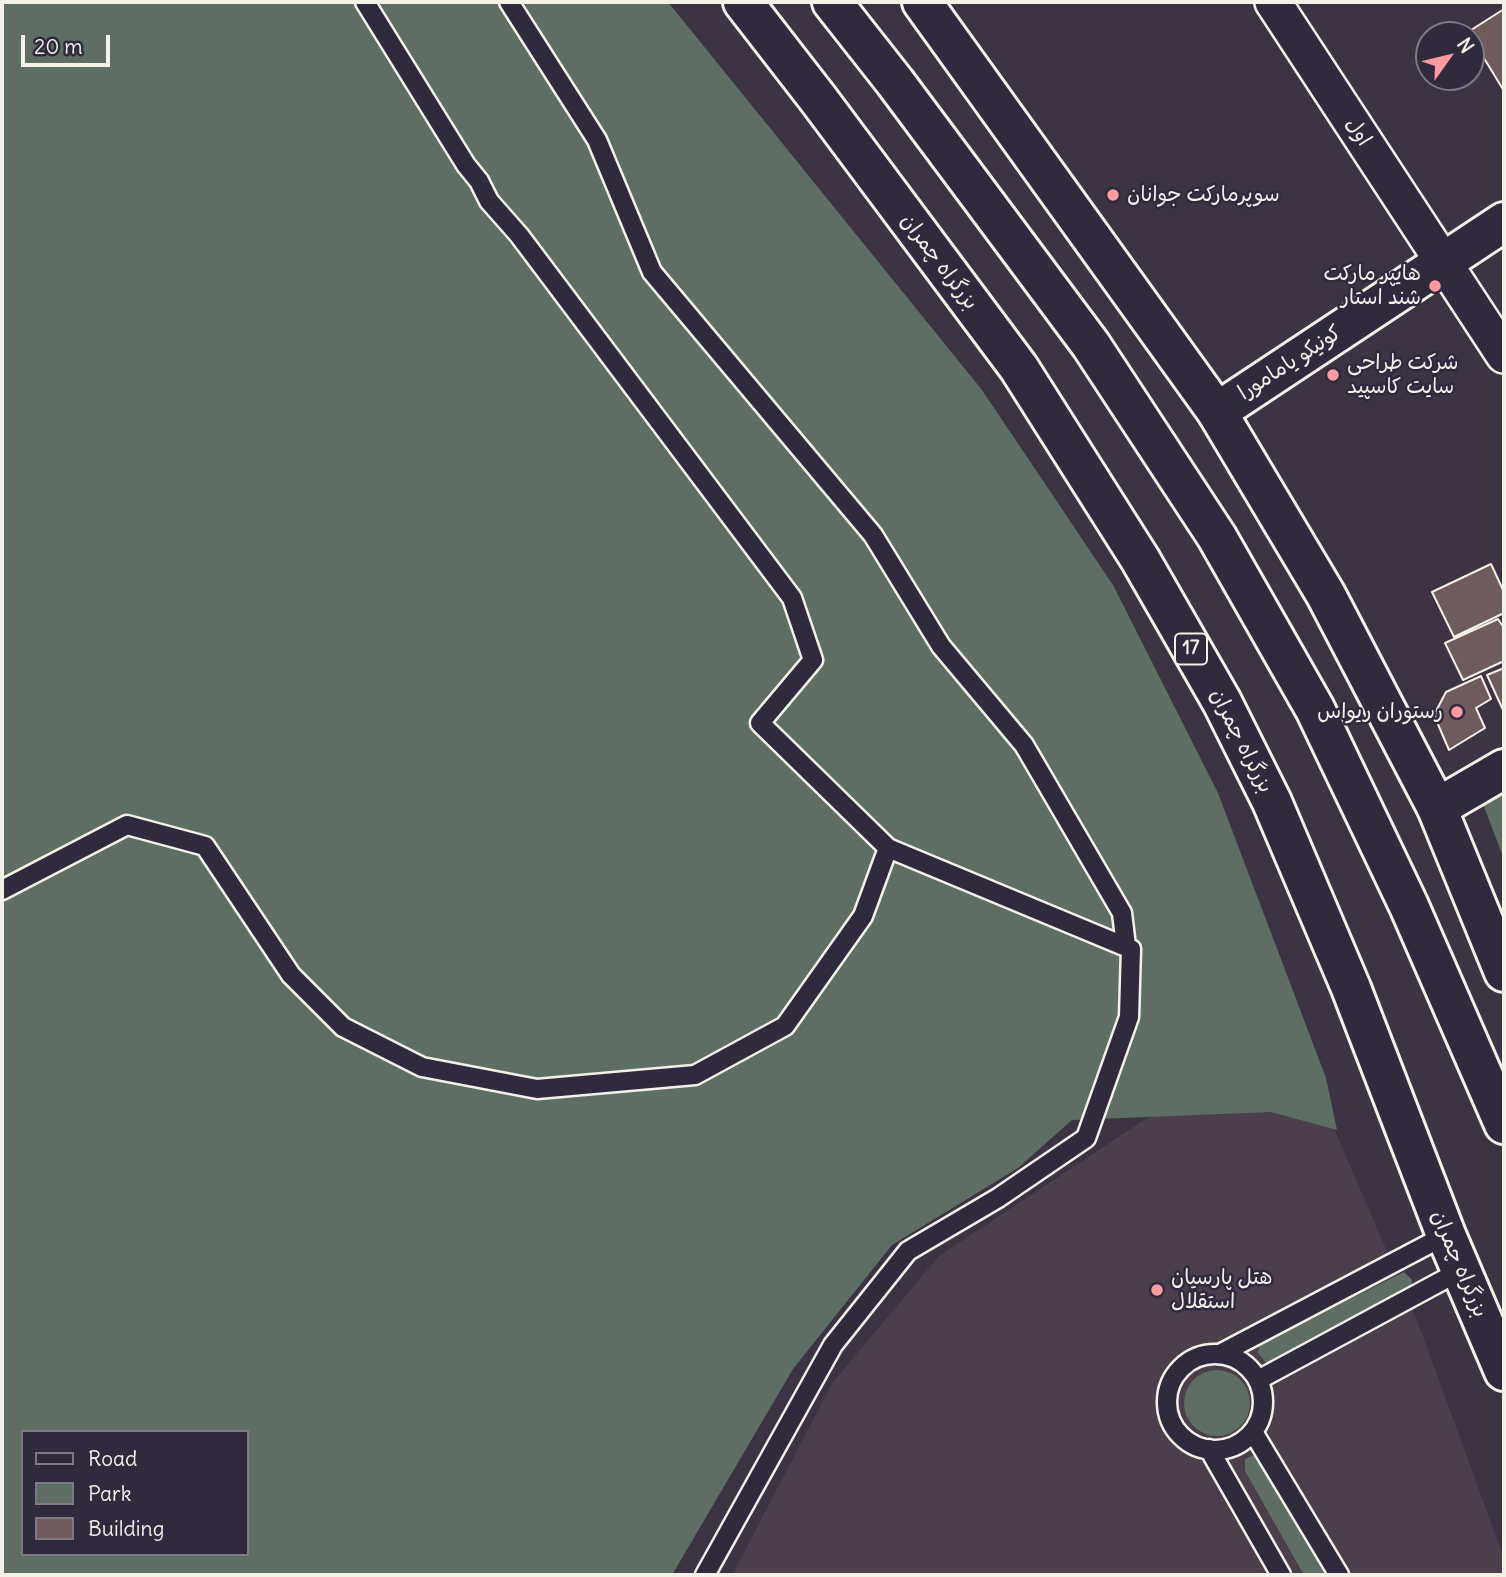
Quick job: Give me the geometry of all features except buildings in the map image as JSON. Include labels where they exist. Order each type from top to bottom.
[{"type":"main road","name":"بزرگراه چمران","points":[[743,2],[1019,368],[1140,559],[1222,702],[1272,802],[1351,988],[1460,1271],[1500,1361],[1504,1393]]},
{"type":"main road","points":[[832,2],[1091,345],[1217,537],[1315,709],[1409,906],[1504,1124]]},
{"type":"main road","points":[[854,2],[895,82]]},
{"type":"main road","points":[[922,2],[1217,412],[1326,595],[1437,808],[1504,972]]},
{"type":"main road","name":"کونیکو یامامورا","points":[[1217,412],[1504,222]]},
{"type":"main road","points":[[1437,808],[1504,769]]},
{"type":"street","name":"اول","points":[[1273,2],[1504,355]]},
{"type":"lane","points":[[365,2],[489,201],[526,244],[792,598],[813,660],[760,723],[888,848],[1131,948],[1129,1017],[1086,1138],[998,1198],[908,1251],[832,1345],[705,1575]]},
{"type":"lane","points":[[509,2],[597,140],[652,272],[873,535],[941,646],[1024,745],[1122,913],[1126,946]]},
{"type":"lane","points":[[2,890],[127,825],[205,846],[291,975],[343,1027],[422,1067],[537,1089],[695,1075],[786,1026],[863,916],[888,848]]},
{"type":"lane","points":[[1220,1354],[1446,1235]]},
{"type":"lane","points":[[1258,1380],[1460,1271]]},
{"type":"lane","points":[[1220,1354],[1236,1358],[1249,1367],[1258,1380],[1263,1393],[1263,1407],[1253,1432],[1241,1443],[1225,1449],[1209,1450],[1193,1445],[1180,1435],[1171,1421],[1167,1404],[1169,1388],[1177,1373],[1189,1362],[1204,1355],[1220,1354]]},
{"type":"lane","points":[[1253,1432],[1339,1575]]},
{"type":"lane","points":[[1209,1450],[1281,1575]]},
{"type":"shaded area","name":"هتل پارسیان استقلال","points":[[1289,1024],[1418,1323],[1504,1558],[1504,1575],[732,1575],[833,1382],[939,1256]]},
{"type":"green space","points":[[2,2],[668,2],[982,390],[1113,585],[1218,793],[1326,1078],[1337,1130],[1271,1112],[1072,1120],[1018,1168],[892,1245],[793,1369],[672,1575],[2,1575]]},
{"type":"green space","points":[[1504,790],[1504,859],[1483,804]]},
{"type":"green space","points":[[1404,1272],[1412,1280],[1411,1288],[1267,1364],[1258,1353],[1259,1346],[1272,1338]]},
{"type":"green space","points":[[1211,1370],[1223,1370],[1235,1375],[1245,1385],[1250,1403],[1248,1416],[1235,1431],[1223,1436],[1211,1436],[1199,1431],[1189,1421],[1184,1409],[1184,1397],[1189,1385],[1199,1375]]},
{"type":"green space","points":[[1255,1455],[1264,1458],[1326,1575],[1304,1575],[1245,1471],[1245,1459]]},
{"type":"place","name":"سوپرمارکت جوانان","points":[[1113,195]]},
{"type":"place","name":"هایپر مارکت شند استار","points":[[1435,286]]},
{"type":"place","name":"شرکت طراحی سایت کاسپید","points":[[1333,375]]},
{"type":"place","name":"رستوران ریواس","points":[[1457,712]]},
{"type":"place","name":"هتل پارسیان استقلال","points":[[1157,1290]]}]
